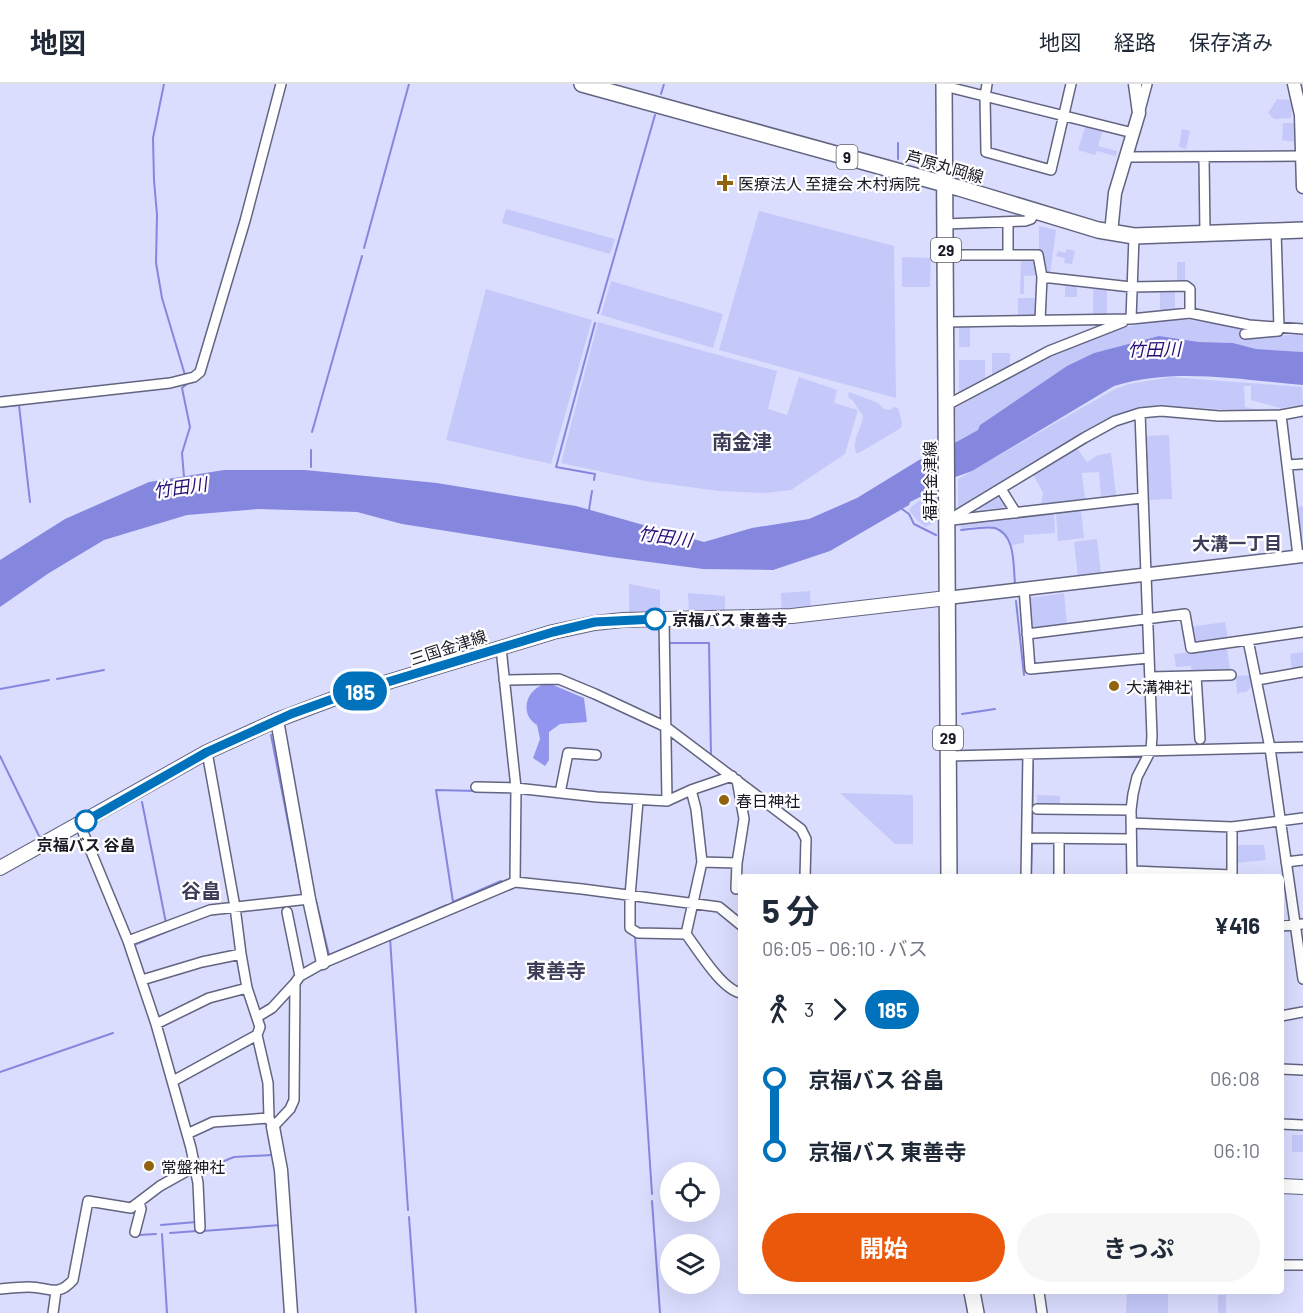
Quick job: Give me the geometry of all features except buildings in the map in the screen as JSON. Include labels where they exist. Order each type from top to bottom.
[{"type":"main road","name":"芦原丸岡線","points":[[582,84],[1111,233],[1134,236],[1303,230]]},
{"type":"main road","name":"福井金津線","points":[[944,85],[949,874]]},
{"type":"main road","name":"三国金津線","points":[[0,868],[207,752],[277,720],[338,697],[553,632],[595,622],[792,616],[946,598]]},
{"type":"main road","points":[[1284,1186],[1303,1187]]},
{"type":"main road","points":[[972,1294],[976,1313]]},
{"type":"street","points":[[0,402],[170,383],[194,377],[200,372],[245,221],[281,84]]},
{"type":"street","points":[[987,84],[985,97],[986,152],[1051,170],[1071,84]]},
{"type":"street","points":[[1134,84],[1139,113]]},
{"type":"street","points":[[1111,233],[1114,193],[1148,84]]},
{"type":"street","points":[[1294,84],[1302,115],[1303,187]]},
{"type":"street","points":[[944,85],[1133,133]]},
{"type":"street","points":[[1125,157],[1302,156]]},
{"type":"street","points":[[1204,158],[1205,234]]},
{"type":"street","points":[[945,224],[1025,221],[1031,219],[1035,212]]},
{"type":"street","points":[[1008,222],[1008,254]]},
{"type":"street","points":[[1276,231],[1279,328]]},
{"type":"street","points":[[1131,320],[1134,236]]},
{"type":"street","points":[[946,255],[1038,255],[1042,278],[1040,320]]},
{"type":"street","points":[[1042,278],[1131,287],[1186,286],[1190,289],[1190,313]]},
{"type":"street","points":[[947,322],[1131,320],[1190,313],[1249,325],[1303,329]]},
{"type":"street","points":[[947,411],[1049,351],[1131,320]]},
{"type":"street","points":[[1245,334],[1278,331],[1279,328]]},
{"type":"street","points":[[947,519],[1084,438],[1115,422],[1140,413],[1161,411],[1219,416],[1281,415],[1303,411]]},
{"type":"street","points":[[1132,874],[1131,810],[1137,777],[1151,750],[1140,413]]},
{"type":"street","points":[[946,598],[1300,556],[1281,415]]},
{"type":"street","points":[[1287,465],[1303,464]]},
{"type":"street","points":[[1001,489],[1016,513]]},
{"type":"street","points":[[947,519],[1142,498]]},
{"type":"street","points":[[1024,588],[1030,669],[1149,658]]},
{"type":"street","points":[[1027,634],[1185,614],[1191,648],[1303,632]]},
{"type":"street","points":[[664,619],[667,801]]},
{"type":"street","points":[[1248,640],[1270,748],[1286,862],[1299,924],[1303,978]]},
{"type":"street","points":[[501,648],[516,788],[514,882]]},
{"type":"street","points":[[1257,680],[1303,672]]},
{"type":"street","points":[[1150,677],[1231,675]]},
{"type":"street","points":[[1196,676],[1200,739]]},
{"type":"street","points":[[504,680],[559,679],[666,727],[801,829],[806,839],[805,874]]},
{"type":"street","points":[[277,720],[309,899],[323,963]]},
{"type":"street","points":[[948,756],[1303,747]]},
{"type":"street","points":[[207,752],[247,988],[260,1027],[257,1035],[268,1083],[271,1123],[281,1170],[291,1313]]},
{"type":"street","points":[[560,793],[568,753],[596,755]]},
{"type":"street","points":[[1026,874],[1028,754]]},
{"type":"street","points":[[476,787],[516,788],[638,801],[667,801],[691,790],[734,778]]},
{"type":"street","points":[[734,778],[744,819],[737,863],[736,889]]},
{"type":"street","points":[[691,790],[696,809],[702,862],[686,934],[724,984],[738,993]]},
{"type":"street","points":[[638,801],[630,896],[630,928],[638,933],[686,934]]},
{"type":"street","points":[[1037,809],[1131,810]]},
{"type":"street","points":[[1131,824],[1232,827],[1303,818]]},
{"type":"street","points":[[80,825],[128,941],[156,1024],[198,1183],[200,1228]]},
{"type":"street","points":[[1232,827],[1232,874]]},
{"type":"street","points":[[1027,838],[1131,839]]},
{"type":"street","points":[[1059,839],[1059,874]]},
{"type":"street","points":[[1286,862],[1303,860]]},
{"type":"street","points":[[702,862],[737,863]]},
{"type":"street","points":[[257,1017],[272,1008],[298,979],[323,963],[514,882],[719,907],[738,923]]},
{"type":"street","points":[[128,941],[210,910],[309,899]]},
{"type":"street","points":[[186,1134],[213,1122],[271,1123],[290,1109],[294,1100],[298,979],[286,912]]},
{"type":"street","points":[[1284,926],[1299,924]]},
{"type":"street","points":[[142,980],[202,962],[241,954]]},
{"type":"street","points":[[156,1024],[209,998],[247,988]]},
{"type":"street","points":[[1284,1015],[1303,1012]]},
{"type":"street","points":[[172,1081],[257,1035]]},
{"type":"street","points":[[1284,1069],[1303,1070]]},
{"type":"street","points":[[1284,1124],[1303,1125]]},
{"type":"street","points":[[0,1289],[31,1287],[56,1291],[66,1288],[73,1280],[88,1201],[131,1208],[160,1186],[194,1167]]},
{"type":"street","points":[[135,1232],[141,1209],[139,1202]]},
{"type":"street","points":[[1284,1265],[1303,1266]]},
{"type":"street","points":[[53,1313],[56,1291]]},
{"type":"street","points":[[1039,1294],[1042,1313]]},
{"type":"shaded area","points":[[1277,99],[1290,100],[1291,118],[1274,119],[1268,113]]},
{"type":"shaded area","points":[[1283,123],[1294,123],[1295,142],[1282,140]]},
{"type":"shaded area","points":[[1086,124],[1103,129],[1098,146],[1117,151],[1116,156],[1097,151],[1095,155],[1078,150]]},
{"type":"shaded area","points":[[1182,129],[1190,131],[1186,149],[1179,147]]},
{"type":"shaded area","points":[[506,209],[615,239],[610,254],[502,223]]},
{"type":"shaded area","points":[[759,211],[894,246],[896,398],[719,350]]},
{"type":"shaded area","points":[[1039,226],[1056,230],[1050,275],[1043,274],[1039,251]]},
{"type":"shaded area","points":[[1067,249],[1075,251],[1072,264],[1064,263],[1065,258],[1056,256],[1058,251],[1065,253]]},
{"type":"shaded area","points":[[1021,256],[1032,257],[1036,261],[1037,275],[1024,276],[1024,294],[1020,294]]},
{"type":"shaded area","points":[[902,257],[931,258],[930,287],[902,287]]},
{"type":"shaded area","points":[[1177,262],[1185,262],[1185,284],[1177,284]]},
{"type":"shaded area","points":[[611,281],[723,314],[713,348],[601,315]]},
{"type":"shaded area","points":[[1065,284],[1077,284],[1077,297],[1065,297]]},
{"type":"shaded area","points":[[1093,288],[1107,288],[1107,316],[1093,316]]},
{"type":"shaded area","points":[[1160,288],[1175,288],[1175,311],[1160,313]]},
{"type":"shaded area","points":[[486,289],[592,320],[551,464],[446,440]]},
{"type":"shaded area","points":[[1018,298],[1036,298],[1034,318],[1018,318]]},
{"type":"shaded area","points":[[1172,319],[1244,328],[1239,335],[1241,338],[1303,334],[1303,352],[1256,349],[1233,343],[1199,342],[1159,336],[1094,353],[1067,366],[980,425],[978,430],[956,442],[955,408],[1043,360],[1088,340],[1135,325]]},
{"type":"shaded area","points":[[598,322],[777,371],[768,409],[787,415],[799,377],[837,390],[834,403],[858,410],[845,454],[791,490],[765,493],[719,491],[645,481],[561,463]]},
{"type":"shaded area","points":[[959,326],[970,326],[970,347],[959,347]]},
{"type":"shaded area","points":[[992,353],[1010,353],[1010,369],[992,379]]},
{"type":"shaded area","points":[[959,360],[985,360],[985,382],[959,396]]},
{"type":"shaded area","points":[[1171,377],[1302,387],[1303,405],[1280,408],[1251,400],[1251,386],[1244,386],[1245,407],[1266,412],[1166,406],[1132,411],[1085,432],[958,509],[958,479],[1113,390],[1129,384]]},
{"type":"shaded area","points":[[849,392],[878,403],[884,409],[898,408],[902,422],[901,428],[857,454],[855,445],[863,416],[848,397]]},
{"type":"shaded area","points":[[1169,435],[1172,499],[1147,500],[1145,436]]},
{"type":"shaded area","points":[[1076,447],[1087,462],[1098,455],[1111,453],[1116,495],[1101,496],[1099,472],[1082,473],[1085,499],[1041,504],[1043,493],[1032,472]]},
{"type":"shaded area","points":[[938,489],[937,521],[925,527],[909,510],[918,501]]},
{"type":"shaded area","points":[[1000,494],[1007,507],[980,510],[978,508]]},
{"type":"shaded area","points":[[1303,506],[1303,551],[1301,551],[1296,507]]},
{"type":"shaded area","points":[[1081,511],[1084,538],[1058,541],[1056,514]]},
{"type":"shaded area","points":[[1054,513],[1055,533],[1024,535],[1024,543],[1012,545],[1008,537],[998,528],[984,526],[961,528],[960,523]]},
{"type":"shaded area","points":[[1097,539],[1101,574],[1078,577],[1074,542]]},
{"type":"shaded area","points":[[629,584],[660,590],[660,615],[629,615]]},
{"type":"shaded area","points":[[810,591],[811,611],[782,612],[781,593]]},
{"type":"shaded area","points":[[688,593],[725,596],[725,614],[689,614]]},
{"type":"shaded area","points":[[1064,593],[1067,624],[1033,628],[1030,625],[1028,601],[1030,598]]},
{"type":"shaded area","points":[[1225,622],[1228,639],[1196,644],[1193,642],[1190,627]]},
{"type":"shaded area","points":[[1227,648],[1230,670],[1192,675],[1191,666],[1176,667],[1174,654]]},
{"type":"shaded area","points":[[1303,652],[1303,669],[1292,671],[1290,654]]},
{"type":"shaded area","points":[[1251,675],[1252,686],[1246,692],[1237,693],[1236,676]]},
{"type":"shaded area","points":[[542,685],[553,685],[584,698],[587,722],[560,724],[549,732],[549,760],[545,766],[533,758],[540,739],[537,725],[528,716],[527,710],[528,698],[536,688]]},
{"type":"shaded area","points":[[840,793],[913,795],[913,844],[895,844]]},
{"type":"shaded area","points":[[1037,795],[1060,796],[1060,805],[1037,804]]},
{"type":"shaded area","points":[[1235,845],[1264,845],[1266,860],[1236,863]]},
{"type":"shaded area","points":[[1292,1135],[1303,1135],[1303,1152],[1292,1152]]},
{"type":"shaded area","points":[[1127,1294],[1168,1294],[1168,1313],[1126,1313]]},
{"type":"shaded area","points":[[1218,1295],[1226,1295],[1226,1313],[1218,1313]]},
{"type":"water","name":"竹田川","points":[[1159,336],[1199,342],[1233,343],[1256,349],[1303,352],[1303,385],[1208,376],[1184,376],[1137,380],[1114,386],[972,471],[936,484],[909,505],[830,551],[773,570],[703,569],[611,557],[402,524],[357,512],[258,509],[187,515],[104,540],[49,573],[0,607],[0,560],[65,519],[149,482],[224,470],[305,470],[437,483],[576,506],[704,542],[752,528],[809,519],[857,498],[919,460],[931,456],[978,430],[980,425],[1067,366],[1094,353]]},
{"type":"waterway","points":[[164,84],[153,138],[157,215],[156,263],[162,298],[185,375]]},
{"type":"waterway","points":[[364,248],[409,84]]},
{"type":"waterway","points":[[661,94],[664,84]]},
{"type":"waterway","points":[[598,313],[655,115]]},
{"type":"waterway","points":[[898,143],[898,159]]},
{"type":"waterway","points":[[312,432],[362,256]]},
{"type":"waterway","points":[[594,480],[595,474],[556,467],[595,323]]},
{"type":"waterway","name":"竹田川","points":[[184,477],[182,453],[190,427],[182,388],[188,383]]},
{"type":"waterway","points":[[0,407],[19,405],[30,502]]},
{"type":"waterway","points":[[311,450],[311,467]]},
{"type":"waterway","points":[[589,510],[592,491]]},
{"type":"waterway","points":[[902,509],[909,514],[914,524],[936,535]]},
{"type":"waterway","points":[[961,530],[991,527],[1002,532],[1007,537],[1012,551],[1015,583]]},
{"type":"waterway","points":[[1016,601],[1024,675]]},
{"type":"waterway","points":[[660,632],[660,643]]},
{"type":"waterway","points":[[668,643],[709,643],[711,755]]},
{"type":"waterway","points":[[57,679],[104,670]]},
{"type":"waterway","points":[[0,689],[49,680]]},
{"type":"waterway","points":[[962,714],[995,709]]},
{"type":"waterway","points":[[271,735],[301,889]]},
{"type":"waterway","points":[[0,756],[41,840]]},
{"type":"waterway","points":[[1032,837],[1033,762]]},
{"type":"waterway","points":[[477,791],[436,790],[453,902],[501,881]]},
{"type":"waterway","points":[[142,802],[166,923]]},
{"type":"waterway","points":[[1031,874],[1032,842]]},
{"type":"waterway","points":[[316,901],[329,955],[447,905]]},
{"type":"waterway","points":[[240,911],[266,908]]},
{"type":"waterway","points":[[134,945],[188,923]]},
{"type":"waterway","points":[[635,937],[652,1194]]},
{"type":"waterway","points":[[390,938],[408,1210]]},
{"type":"waterway","points":[[0,1072],[113,1033]]},
{"type":"waterway","points":[[200,1171],[234,1157],[272,1155]]},
{"type":"waterway","points":[[652,1201],[660,1313]]},
{"type":"waterway","points":[[409,1217],[416,1313]]},
{"type":"waterway","points":[[161,1225],[196,1222]]},
{"type":"waterway","points":[[203,1231],[281,1225]]},
{"type":"waterway","points":[[170,1233],[197,1231]]},
{"type":"waterway","points":[[139,1235],[156,1234]]},
{"type":"waterway","points":[[162,1234],[167,1313]]},
{"type":"bus line","name":"185","points":[[86,821],[207,752],[306,708],[553,632],[595,622],[655,619]]},
{"type":"place","name":"医療法人 至捷会 木村病院","points":[[725,183]]},
{"type":"place","name":"京福バス 東善寺","points":[[655,619]]},
{"type":"place","name":"大溝神社","points":[[1114,686]]},
{"type":"place","name":"春日神社","points":[[724,800]]},
{"type":"place","name":"京福バス 谷畠","points":[[86,821]]},
{"type":"place","name":"常盤神社","points":[[149,1166]]},
{"type":"district","name":"南金津","points":[[742,441]]},
{"type":"district","name":"大溝一丁目","points":[[1237,543]]},
{"type":"district","name":"谷畠","points":[[201,890]]},
{"type":"district","name":"東善寺","points":[[556,970]]}]
